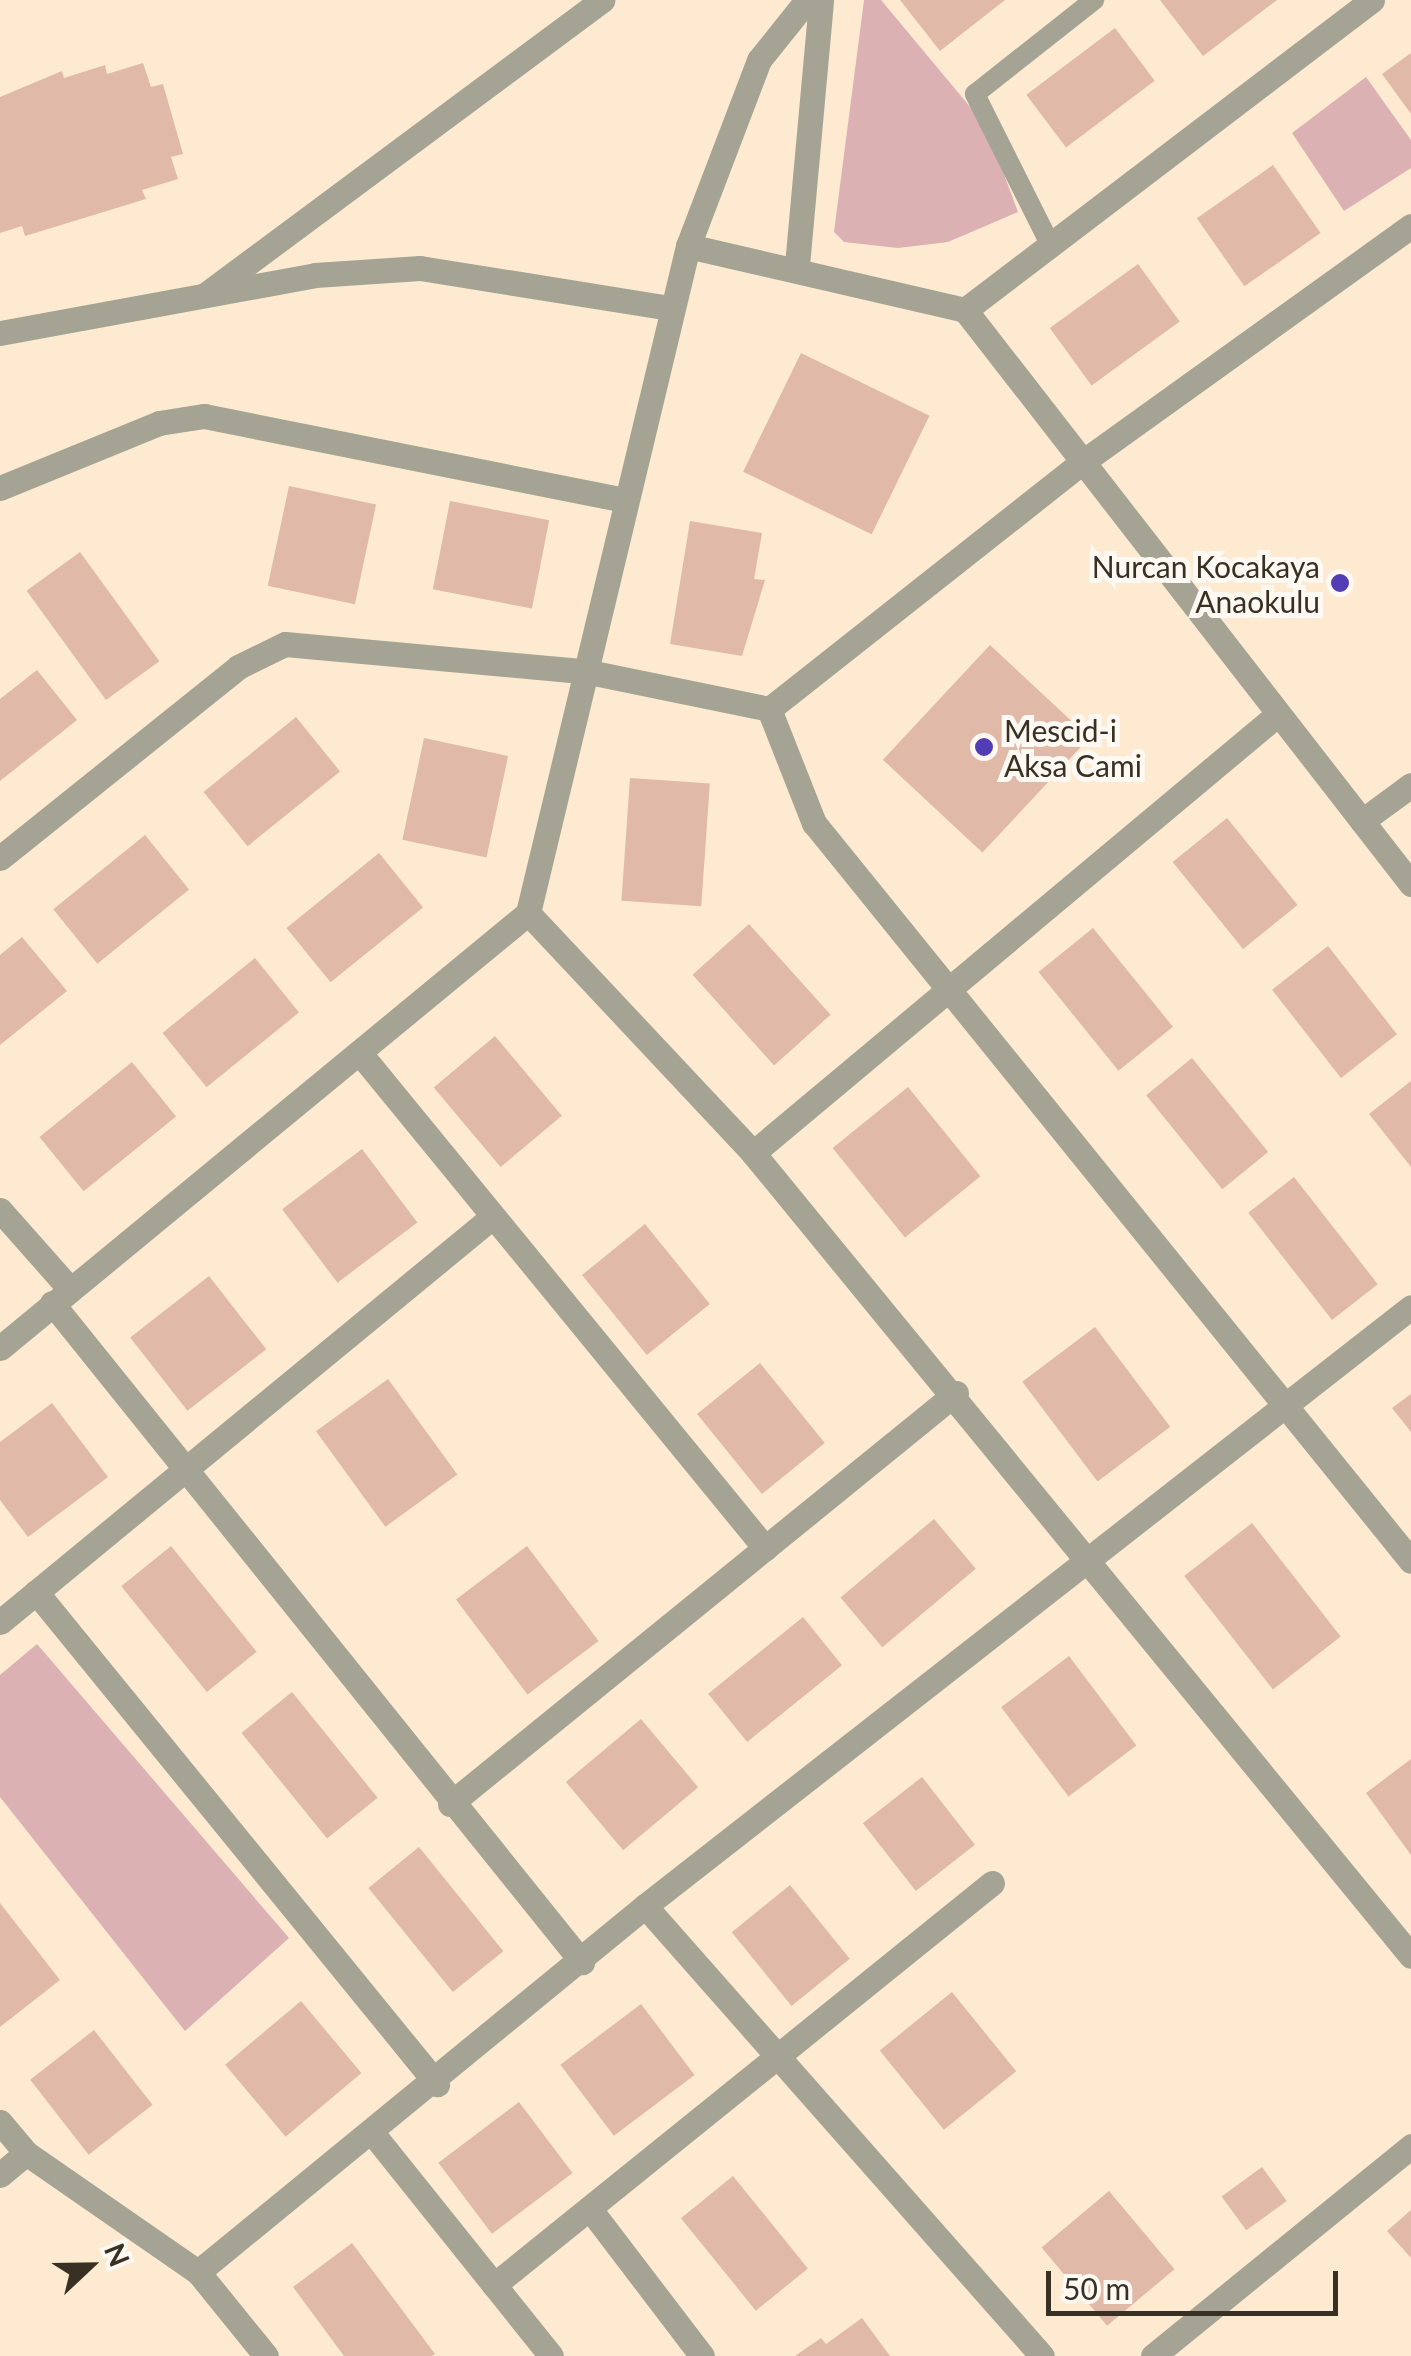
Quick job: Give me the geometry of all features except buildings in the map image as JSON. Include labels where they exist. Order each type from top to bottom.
[{"type":"street","points":[[198,300],[602,0]]},
{"type":"street","points":[[0,1348],[363,1058],[528,913],[670,308],[688,246],[759,60],[807,0]]},
{"type":"street","points":[[797,264],[821,0]]},
{"type":"street","points":[[965,310],[1372,0]]},
{"type":"street","points":[[0,858],[238,667],[286,644],[584,672],[769,709],[1081,463],[1411,226]]},
{"type":"street","points":[[688,246],[797,264],[965,310],[1411,884]]},
{"type":"street","points":[[0,333],[198,300],[315,274],[420,268],[670,308]]},
{"type":"street","points":[[0,488],[159,423],[204,416],[624,500]]},
{"type":"street","points":[[769,709],[814,823],[1411,1561]]},
{"type":"street","points":[[753,1153],[1278,714]]},
{"type":"street","points":[[1362,821],[1411,785]]},
{"type":"street","points":[[528,913],[753,1153],[956,1393],[1084,1559],[1411,1956]]},
{"type":"street","points":[[363,1058],[766,1548]]},
{"type":"street","points":[[0,1210],[185,1468],[450,1804],[582,1962]]},
{"type":"street","points":[[0,1622],[492,1218]]},
{"type":"street","points":[[198,2272],[437,2084],[646,1906],[1282,1403],[1411,1308]]},
{"type":"street","points":[[450,1804],[956,1393]]},
{"type":"street","points":[[36,1592],[437,2084]]},
{"type":"street","points":[[494,2286],[785,2059],[992,1883]]},
{"type":"street","points":[[646,1906],[785,2059],[1042,2356]]},
{"type":"street","points":[[0,2122],[26,2153],[198,2272],[266,2356]]},
{"type":"street","points":[[374,2135],[550,2356]]},
{"type":"street","points":[[1154,2356],[1411,2146]]},
{"type":"street","points":[[0,2175],[26,2153]]},
{"type":"street","points":[[592,2213],[702,2356]]},
{"type":"lane","points":[[1050,246],[975,94],[1094,0]]},
{"type":"shaded area","points":[[864,0],[881,0],[986,126],[1018,212],[948,242],[898,248],[844,242],[834,232]]},
{"type":"shaded area","points":[[1366,77],[1411,140],[1411,168],[1344,211],[1292,133]]},
{"type":"shaded area","points":[[37,1644],[289,1938],[185,2031],[0,1797],[0,1675]]},
{"type":"place","name":"Nurcan Kocakaya Anaokulu","points":[[1340,583]]},
{"type":"place","name":"Mescid-i Aksa Cami","points":[[984,747]]}]
